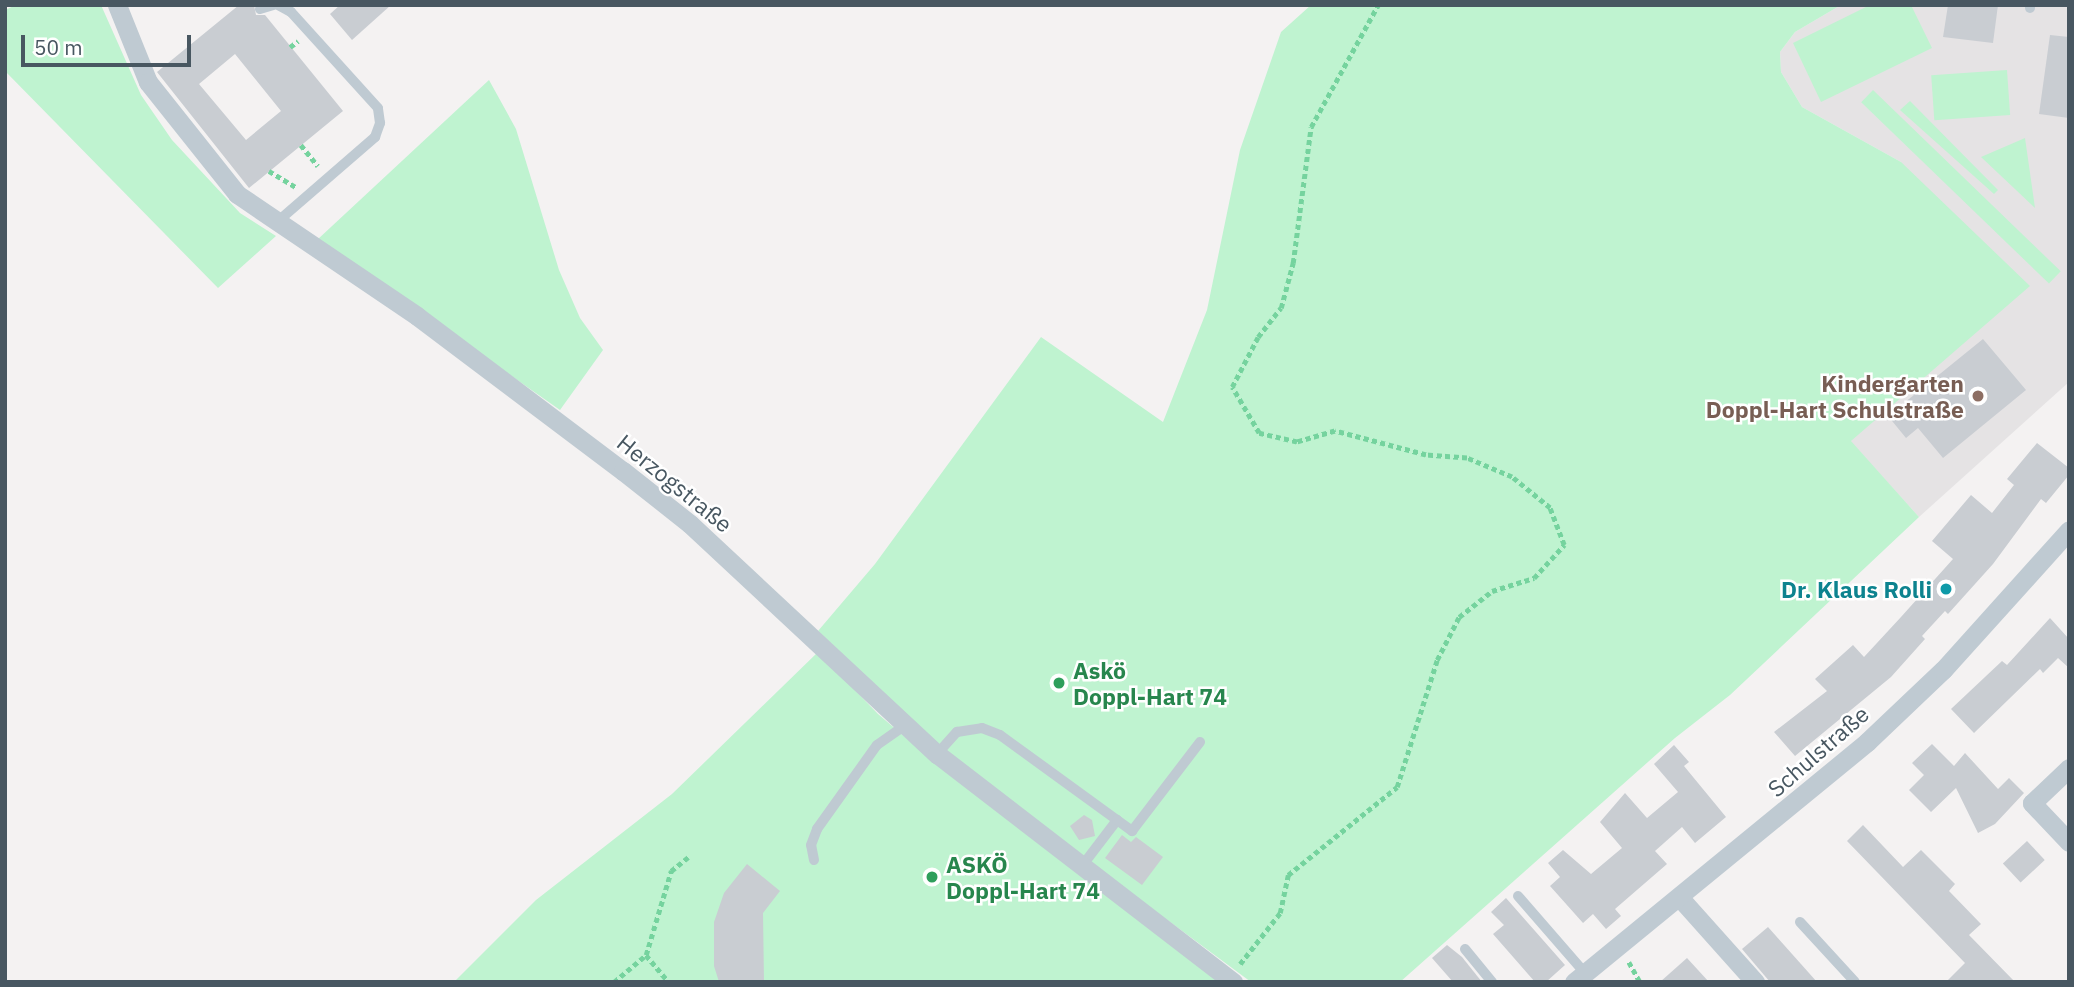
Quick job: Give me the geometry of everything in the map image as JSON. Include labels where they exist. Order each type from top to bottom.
[{"type":"street","name":"Herzogstraße","points":[[117,5],[148,82],[237,194],[417,316],[690,524],[937,754],[1231,980]]},
{"type":"street","name":"Schulstraße","points":[[1579,977],[1811,792],[1910,702],[2069,530]]},
{"type":"street","points":[[2069,768],[2032,803],[2069,842]]},
{"type":"street","points":[[1680,898],[1755,982]]},
{"type":"lane","points":[[260,9],[275,5],[291,12],[378,108],[380,123],[375,137],[277,222]]},
{"type":"lane","points":[[814,860],[811,845],[817,829],[877,745],[906,725]]},
{"type":"lane","points":[[937,754],[957,732],[982,728],[1000,735],[1132,831],[1200,742]]},
{"type":"lane","points":[[1082,866],[1117,820]]},
{"type":"lane","points":[[1518,897],[1579,977]]},
{"type":"lane","points":[[1800,922],[1855,982]]},
{"type":"lane","points":[[1465,949],[1492,982]]},
{"type":"path","points":[[1231,980],[1280,913],[1288,875],[1397,787],[1437,660],[1459,617],[1492,591],[1534,578],[1564,545],[1550,508],[1512,477],[1467,458],[1426,455],[1335,431],[1297,442],[1259,433],[1232,387],[1258,337],[1280,308],[1293,262],[1311,127],[1378,5]]},
{"type":"path","points":[[301,145],[327,178]]},
{"type":"path","points":[[269,171],[309,194]]},
{"type":"path","points":[[614,982],[646,955],[671,871],[688,857]]},
{"type":"path","points":[[646,955],[669,982]]},
{"type":"path","points":[[1639,974],[1640,982]]},
{"type":"shaded area","points":[[1841,5],[2069,5],[2069,382],[1919,517],[1851,442],[1901,162],[1802,107],[1781,72],[1780,52],[1795,32]]},
{"type":"green space","points":[[16,5],[101,5],[141,95],[172,140],[240,213],[276,236],[218,288],[5,71],[5,10]]},
{"type":"green space","points":[[1311,5],[1841,5],[1795,32],[1780,52],[1781,72],[1802,107],[1901,162],[2030,286],[1851,441],[1919,517],[1730,695],[1675,738],[1400,982],[1251,982],[1166,919],[1221,982],[454,982],[536,900],[672,794],[818,652],[878,714],[933,761],[942,749],[818,631],[875,564],[1041,337],[1163,422],[1207,310],[1240,150],[1281,32]]},
{"type":"green space","points":[[1870,5],[1911,5],[1932,48],[1821,102],[1793,43]]},
{"type":"green space","points":[[2007,70],[2010,115],[1934,120],[1931,75]]},
{"type":"green space","points":[[489,80],[516,129],[559,270],[580,318],[603,350],[560,410],[317,240]]},
{"type":"green space","points":[[1873,90],[2061,271],[2049,284],[1861,102]]},
{"type":"green space","points":[[1910,101],[1998,190],[1994,194],[1900,110]]},
{"type":"green space","points":[[2025,138],[2035,208],[1981,157]]},
{"type":"building","points":[[239,5],[254,5],[256,15],[265,15],[343,111],[249,188],[157,72]],"holes":[[[235,54],[281,111],[246,140],[199,84]]]},
{"type":"building","points":[[340,5],[391,5],[352,40],[330,14]]},
{"type":"building","points":[[1948,5],[1998,5],[1993,43],[1943,37]]},
{"type":"building","points":[[2050,35],[2069,37],[2069,118],[2039,114]]},
{"type":"building","points":[[1983,339],[2026,390],[1943,458],[1918,428],[1906,438],[1888,416]]},
{"type":"building","points":[[2037,443],[2069,468],[2069,475],[2046,503],[2041,499],[1993,564],[1948,614],[1945,611],[1922,636],[1925,639],[1891,677],[1795,756],[1774,732],[1827,691],[1815,679],[1853,645],[1864,657],[1901,617],[1953,559],[1932,541],[1971,495],[1992,513],[2014,485],[2007,479]]},
{"type":"building","points":[[2050,618],[2069,639],[2069,668],[2058,658],[2043,673],[2040,669],[1974,733],[1951,709],[2002,661],[2007,665]]},
{"type":"building","points":[[1932,744],[1954,766],[1965,753],[1998,789],[2009,778],[2024,793],[1995,824],[1978,833],[1956,788],[1931,812],[1909,790],[1924,775],[1912,763]]},
{"type":"building","points":[[1674,745],[1689,762],[1684,766],[1726,817],[1695,843],[1682,827],[1655,851],[1667,864],[1615,909],[1621,916],[1606,929],[1593,914],[1583,923],[1550,886],[1560,877],[1548,863],[1563,850],[1591,874],[1622,848],[1600,822],[1625,793],[1647,818],[1678,792],[1654,764]]},
{"type":"building","points":[[1084,815],[1092,820],[1095,836],[1079,840],[1070,826]]},
{"type":"building","points":[[1863,825],[1903,867],[1921,850],[1955,884],[1949,891],[1981,924],[1969,935],[2015,982],[1946,982],[1965,963],[1847,841]]},
{"type":"building","points":[[1122,835],[1131,842],[1136,837],[1163,857],[1142,885],[1105,858]]},
{"type":"building","points":[[2027,841],[2045,860],[2021,883],[2003,864]]},
{"type":"building","points":[[747,864],[780,891],[763,913],[764,982],[719,982],[714,966],[714,922],[724,893]]},
{"type":"building","points":[[1506,898],[1565,965],[1546,982],[1535,982],[1493,934],[1504,925],[1491,912]]},
{"type":"building","points":[[1768,927],[1817,982],[1770,982],[1742,949]]},
{"type":"building","points":[[1447,945],[1462,957],[1482,982],[1453,982],[1432,958]]},
{"type":"building","points":[[1687,958],[1709,982],[1660,982]]},
{"type":"place","name":"Kindergarten Doppl-Hart Schulstraße","points":[[1978,396]]},
{"type":"place","name":"Dr. Klaus Rolli","points":[[1946,589]]},
{"type":"place","name":"Askö Doppl-Hart 74","points":[[1059,683]]},
{"type":"place","name":"ASKÖ Doppl-Hart 74","points":[[932,877]]}]
